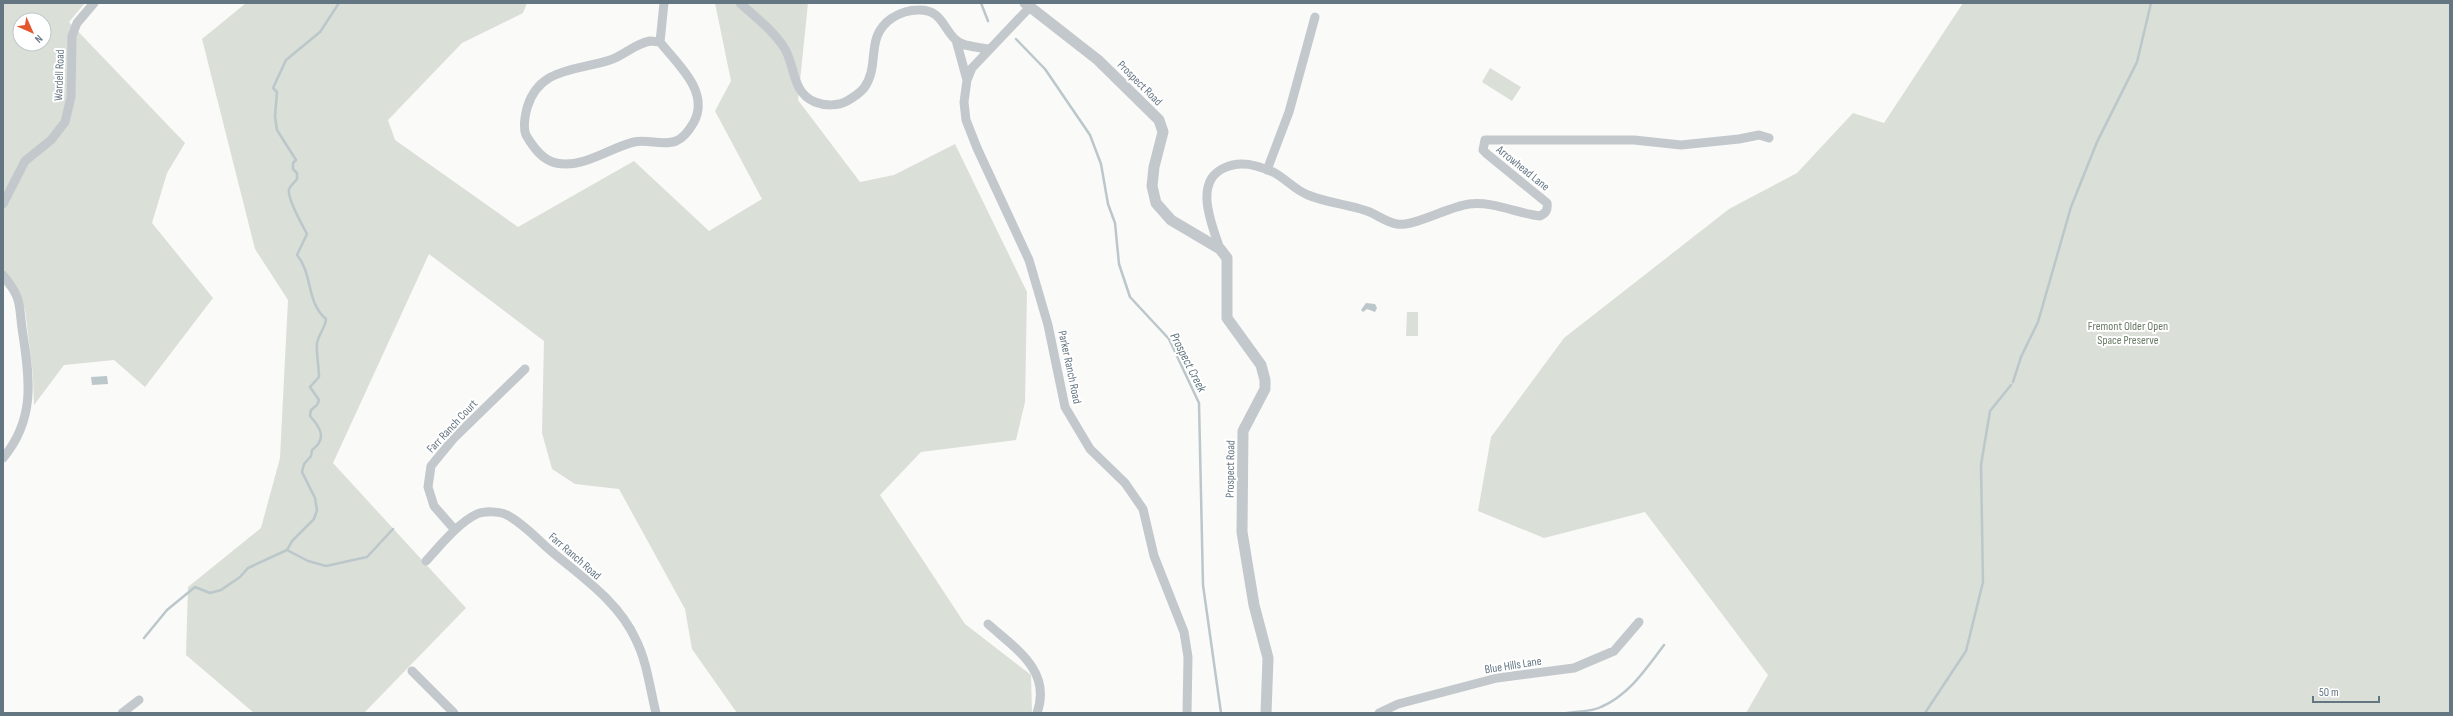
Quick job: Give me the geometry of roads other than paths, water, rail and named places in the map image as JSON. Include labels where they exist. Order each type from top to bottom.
[{"type":"street","name":"Wardell Road","points":[[3,204],[25,161],[52,140],[65,122],[71,97],[72,36],[77,23],[94,3]]},
{"type":"street","points":[[660,42],[638,43],[611,60],[566,70],[545,79],[531,96],[526,114],[524,131],[542,156],[555,163],[571,165],[634,142],[669,143],[685,135],[696,118],[698,109],[697,93],[696,87],[660,42],[664,3]]},
{"type":"street","name":"Parker Ranch Road","points":[[740,3],[785,49],[793,77],[807,98],[828,105],[843,103],[858,95],[865,87],[869,78],[874,40],[884,23],[900,13],[919,10],[930,12],[945,23],[956,40],[967,80]]},
{"type":"street","name":"Parker Ranch Road","points":[[1027,5],[972,68],[967,80],[964,102],[966,120],[977,148],[1029,260],[1048,325],[1065,408],[1090,449],[1125,483],[1142,509],[1154,556],[1184,632],[1188,657],[1187,713]]},
{"type":"street","name":"Prospect Road","points":[[1027,5],[1098,60],[1159,120],[1163,132],[1154,167],[1152,186],[1156,203],[1171,220],[1220,249],[1227,258],[1227,318],[1261,365],[1265,380],[1265,389],[1243,432],[1242,532],[1254,605],[1268,658],[1266,713]]},
{"type":"street","points":[[1267,170],[1289,112],[1315,17]]},
{"type":"street","points":[[956,40],[963,44],[988,49]]},
{"type":"street","name":"Arrowhead Lane","points":[[1220,249],[1209,214],[1208,186],[1210,178],[1217,171],[1241,163],[1267,170],[1308,195],[1367,211],[1396,224],[1410,224],[1454,206],[1471,204],[1489,204],[1540,216],[1548,209],[1547,203],[1486,154],[1483,150],[1486,140],[1634,140],[1681,145],[1738,139],[1758,135],[1769,138]]},
{"type":"street","points":[[3,275],[16,292],[21,310],[22,327],[30,378],[28,403],[17,434],[3,458]]},
{"type":"street","name":"Farr Ranch Court","points":[[455,530],[434,506],[428,487],[431,466],[454,438],[525,369]]},
{"type":"street","name":"Farr Ranch Road","points":[[426,561],[455,530],[477,514],[491,512],[506,514],[611,602],[636,640],[643,658],[656,713]]},
{"type":"street","name":"Blue Hills Lane","points":[[1379,713],[1398,704],[1497,678],[1574,668],[1614,651],[1639,622]]},
{"type":"street","points":[[988,624],[1033,666],[1041,684],[1042,700],[1037,713]]},
{"type":"street","points":[[412,671],[454,713]]},
{"type":"street","points":[[122,713],[139,700]]},
{"type":"waterway","points":[[144,638],[167,610],[195,587],[210,593],[221,590],[240,577],[248,568],[287,550],[292,541],[314,519],[317,510],[315,498],[302,472],[304,464],[311,456],[312,450],[317,446],[321,438],[321,433],[310,416],[311,410],[317,405],[319,400],[310,387],[319,377],[317,343],[326,319],[315,304],[305,271],[297,255],[307,234],[290,198],[289,189],[297,179],[297,173],[293,169],[293,163],[296,160],[277,130],[275,116],[277,92],[273,88],[286,60],[320,32],[339,3]]},
{"type":"waterway","name":"Prospect Creek","points":[[981,3],[988,21]]},
{"type":"waterway","points":[[2013,382],[2021,357],[2038,322],[2071,207],[2097,142],[2137,62],[2151,3]]},
{"type":"waterway","name":"Prospect Creek","points":[[1016,39],[1045,69],[1090,135],[1101,164],[1108,204],[1115,223],[1119,264],[1130,297],[1169,339],[1199,403],[1203,585],[1221,713]]},
{"type":"waterway","points":[[1925,713],[1966,651],[1983,582],[1981,465],[1990,411],[2011,385]]},
{"type":"waterway","points":[[287,550],[308,561],[326,566],[367,557],[393,529]]},
{"type":"waterway","points":[[1567,713],[1597,709],[1620,696],[1636,680],[1664,645]]},
{"type":"park label","name":"Fremont Older Open Space Preserve","points":[[2128,333]]}]
